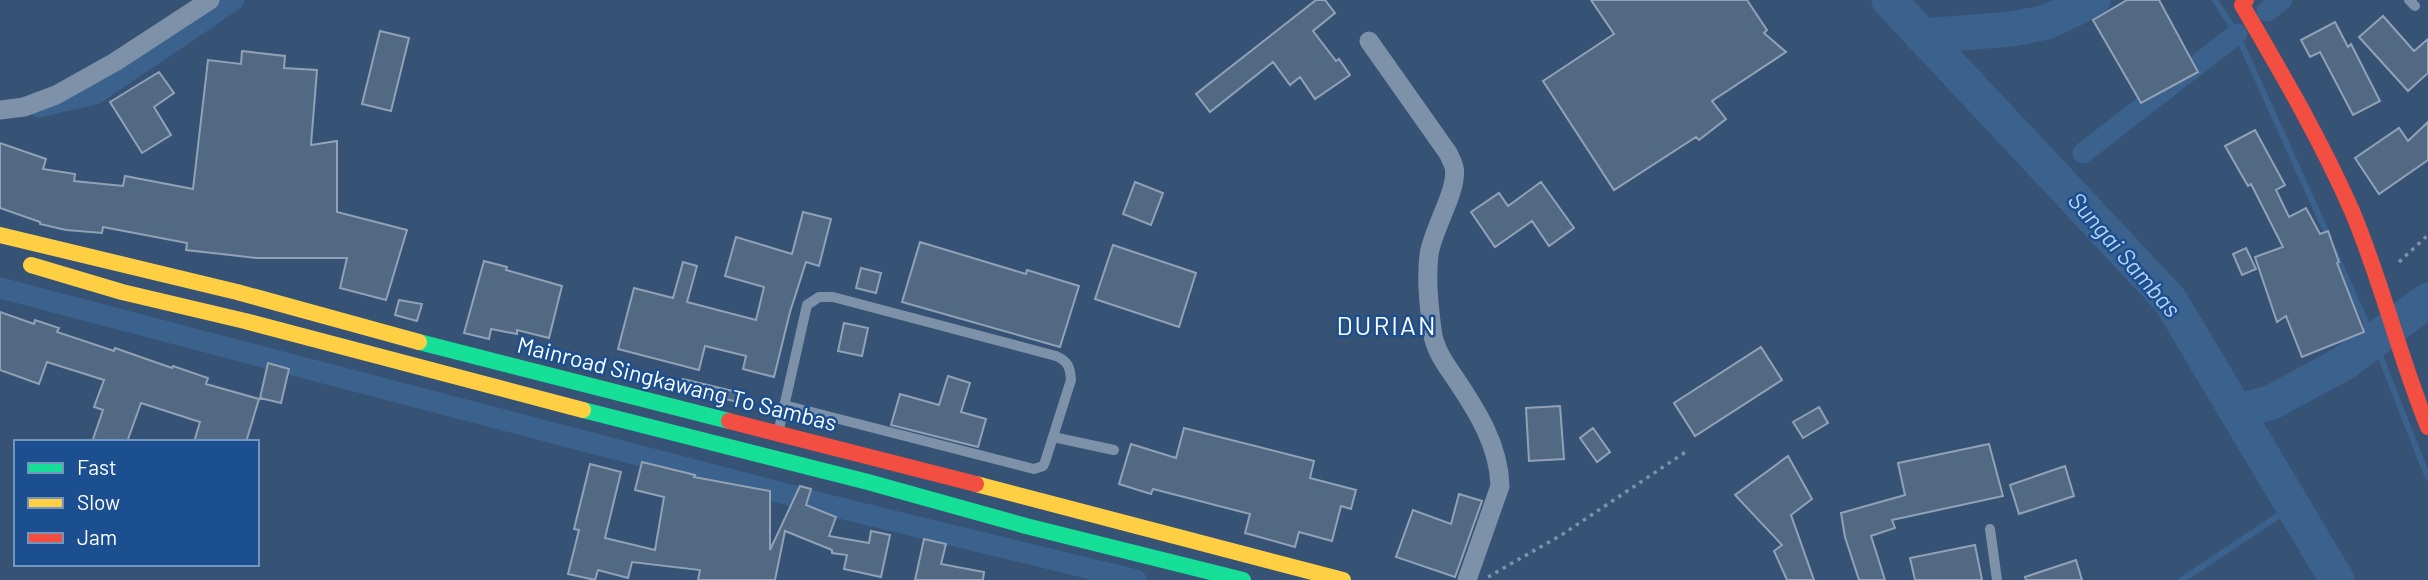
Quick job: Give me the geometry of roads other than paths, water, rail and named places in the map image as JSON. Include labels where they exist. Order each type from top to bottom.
[{"type":"highway","points":[[2242,2],[2326,157],[2353,214],[2399,354],[2428,427]]},
{"type":"highway","name":"Mainroad Singkawang To Sambas","points":[[0,235],[224,289],[433,346],[778,434],[974,469],[1036,501],[1343,580]]},
{"type":"highway","name":"Mainroad Singkawang To Sambas","points":[[14,261],[122,292],[245,321],[1243,580]]},
{"type":"highway","points":[[1027,526],[1036,501]]},
{"type":"street","points":[[0,110],[24,107],[56,95],[115,62],[210,0]]},
{"type":"street","points":[[1369,41],[1448,153],[1455,168],[1454,183],[1429,252],[1427,278],[1432,335],[1441,357],[1474,406],[1487,432],[1500,471],[1500,486],[1467,580]]},
{"type":"lane","points":[[778,434],[784,405],[807,305],[819,297],[833,297],[1064,359],[1070,367],[1072,380],[1045,462],[1040,468],[1034,469],[974,469],[784,405]]},
{"type":"lane","points":[[1053,437],[1114,450]]},
{"type":"lane","points":[[1990,529],[1997,580]]},
{"type":"waterway","points":[[39,107],[95,94],[234,0]]},
{"type":"waterway","name":"Sungai Sambas","points":[[1889,0],[2170,300],[2337,580]]},
{"type":"waterway","points":[[1922,36],[2012,29],[2047,22],[2093,0]]},
{"type":"waterway","points":[[2215,0],[2237,34],[2329,238]]},
{"type":"waterway","points":[[2267,11],[2282,0]]},
{"type":"waterway","points":[[2083,153],[2237,34]]},
{"type":"waterway","points":[[2334,251],[2374,340],[2428,478]]},
{"type":"waterway","points":[[0,288],[828,505],[1136,580]]},
{"type":"waterway","points":[[2237,411],[2270,403],[2344,363],[2428,300]]},
{"type":"waterway","points":[[2182,580],[2293,506]]},
{"type":"district","name":"DURIAN","points":[[1387,326]]}]
